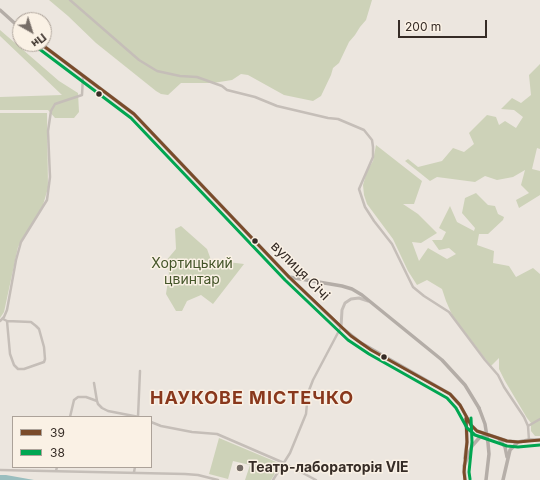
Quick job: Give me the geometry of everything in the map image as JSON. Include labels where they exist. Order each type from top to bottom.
[{"type":"main road","points":[[0,10],[12,21]]},
{"type":"main road","name":"вулиця Січі","points":[[51,52],[134,114],[289,277],[341,327],[371,350],[450,394],[460,405],[466,417],[477,431],[506,441],[518,442],[540,440]]},
{"type":"main road","points":[[289,277],[352,289],[374,303],[455,372],[469,390],[479,408],[485,424],[489,454],[486,480]]},
{"type":"main road","points":[[466,417],[467,442],[464,466],[466,480]]},
{"type":"main road","points":[[464,466],[476,440],[490,435]]},
{"type":"main road","points":[[498,439],[505,447],[507,462]]},
{"type":"main road","points":[[504,479],[510,450],[518,442]]},
{"type":"street","points":[[70,0],[139,60],[157,71],[180,76],[197,77],[222,86],[228,90],[255,97],[277,106],[338,119],[364,130],[372,140],[373,146],[373,157],[359,189],[364,207],[392,244],[410,283],[418,292],[449,312],[498,375],[504,387],[524,417],[528,426],[529,440]]},
{"type":"street","points":[[7,321],[10,354],[14,365],[18,369],[24,369],[44,362],[44,347],[39,329],[36,326],[31,322],[1,320],[7,310],[20,245],[24,235],[44,205],[48,195],[50,177],[48,131],[51,111],[55,104],[82,95],[83,76]]},
{"type":"street","points":[[273,480],[290,453],[306,414],[308,393],[313,380],[341,327],[342,310],[345,303],[351,299],[359,298],[374,303]]},
{"type":"street","points":[[138,416],[140,371]]},
{"type":"street","points":[[94,383],[97,401],[102,408],[108,411],[133,416]]},
{"type":"street","points":[[70,416],[74,400],[78,397],[86,397],[97,401]]},
{"type":"street","points":[[528,426],[540,419]]},
{"type":"street","points":[[152,422],[161,426],[192,432],[217,434],[284,463],[316,480]]},
{"type":"street","points":[[134,472],[135,468]]},
{"type":"street","points":[[0,470],[185,474],[198,475],[218,480]]},
{"type":"green space","points":[[49,0],[372,0],[366,20],[349,42],[339,63],[333,68],[321,96],[313,101],[284,95],[248,75],[241,74],[232,80],[213,83],[181,83],[168,95],[161,94],[96,43]]},
{"type":"green space","points":[[0,30],[12,40],[12,47],[0,36]]},
{"type":"green space","points":[[17,52],[25,52],[59,81],[78,93],[79,112],[74,118],[55,118],[48,110],[0,110],[0,97],[62,95]]},
{"type":"green space","points":[[540,64],[540,149],[537,148],[532,169],[540,171],[540,195],[519,208],[516,200],[529,193],[521,185],[525,170],[513,177],[497,180],[485,176],[475,182],[437,177],[430,181],[405,161],[408,159],[418,167],[442,161],[453,148],[464,152],[474,144],[469,133],[487,115],[496,117],[499,125],[505,121],[516,128],[523,117],[514,110],[501,109],[512,98],[521,103],[531,95],[529,75]]},
{"type":"green space","points":[[0,113],[47,113],[48,188],[43,205],[18,247],[4,312],[0,318]]},
{"type":"green space","points":[[376,145],[422,181],[414,204],[403,204],[418,214],[437,233],[421,243],[412,242],[419,261],[428,248],[447,259],[456,254],[449,248],[439,250],[432,240],[442,240],[446,232],[439,228],[450,206],[457,222],[474,231],[475,228],[462,213],[465,198],[476,193],[488,205],[495,206],[498,214],[504,217],[503,220],[488,234],[479,234],[477,245],[494,251],[493,263],[509,266],[516,277],[533,268],[540,274],[540,436],[535,436],[531,431],[531,423],[499,369],[499,358],[491,366],[453,317],[442,289],[427,280],[417,285],[408,271],[393,239],[367,204],[363,185],[367,171],[373,161]]},
{"type":"green space","name":"Хортицький цвинтар","points":[[181,226],[207,249],[211,260],[244,264],[213,304],[201,295],[187,301],[182,311],[176,311],[166,294],[169,273],[165,262],[176,249],[175,229]]},
{"type":"green space","points":[[219,438],[281,464],[271,480],[245,480],[250,465],[233,461],[228,479],[209,474]]},
{"type":"water","points":[[0,475],[6,475],[34,480],[0,480]]},
{"type":"transit line","name":"38","points":[[43,52],[131,118],[285,280],[348,340],[369,354],[447,398],[456,408],[467,428],[475,435],[507,446],[518,447],[540,445]]},
{"type":"transit line","name":"39","points":[[52,52],[134,114],[289,277],[351,336],[371,350],[450,394],[460,405],[471,425],[477,431],[507,441],[518,442],[540,440]]},
{"type":"transit line","name":"39","points":[[465,480],[464,472],[467,442],[466,418]]},
{"type":"transit line","name":"38","points":[[470,479],[469,472],[472,442],[471,418]]},
{"type":"place","name":"Театр-лабораторія VIE","points":[[240,468]]},
{"type":"district","name":"НАУКОВЕ МІСТЕЧКО","points":[[252,399]]}]
